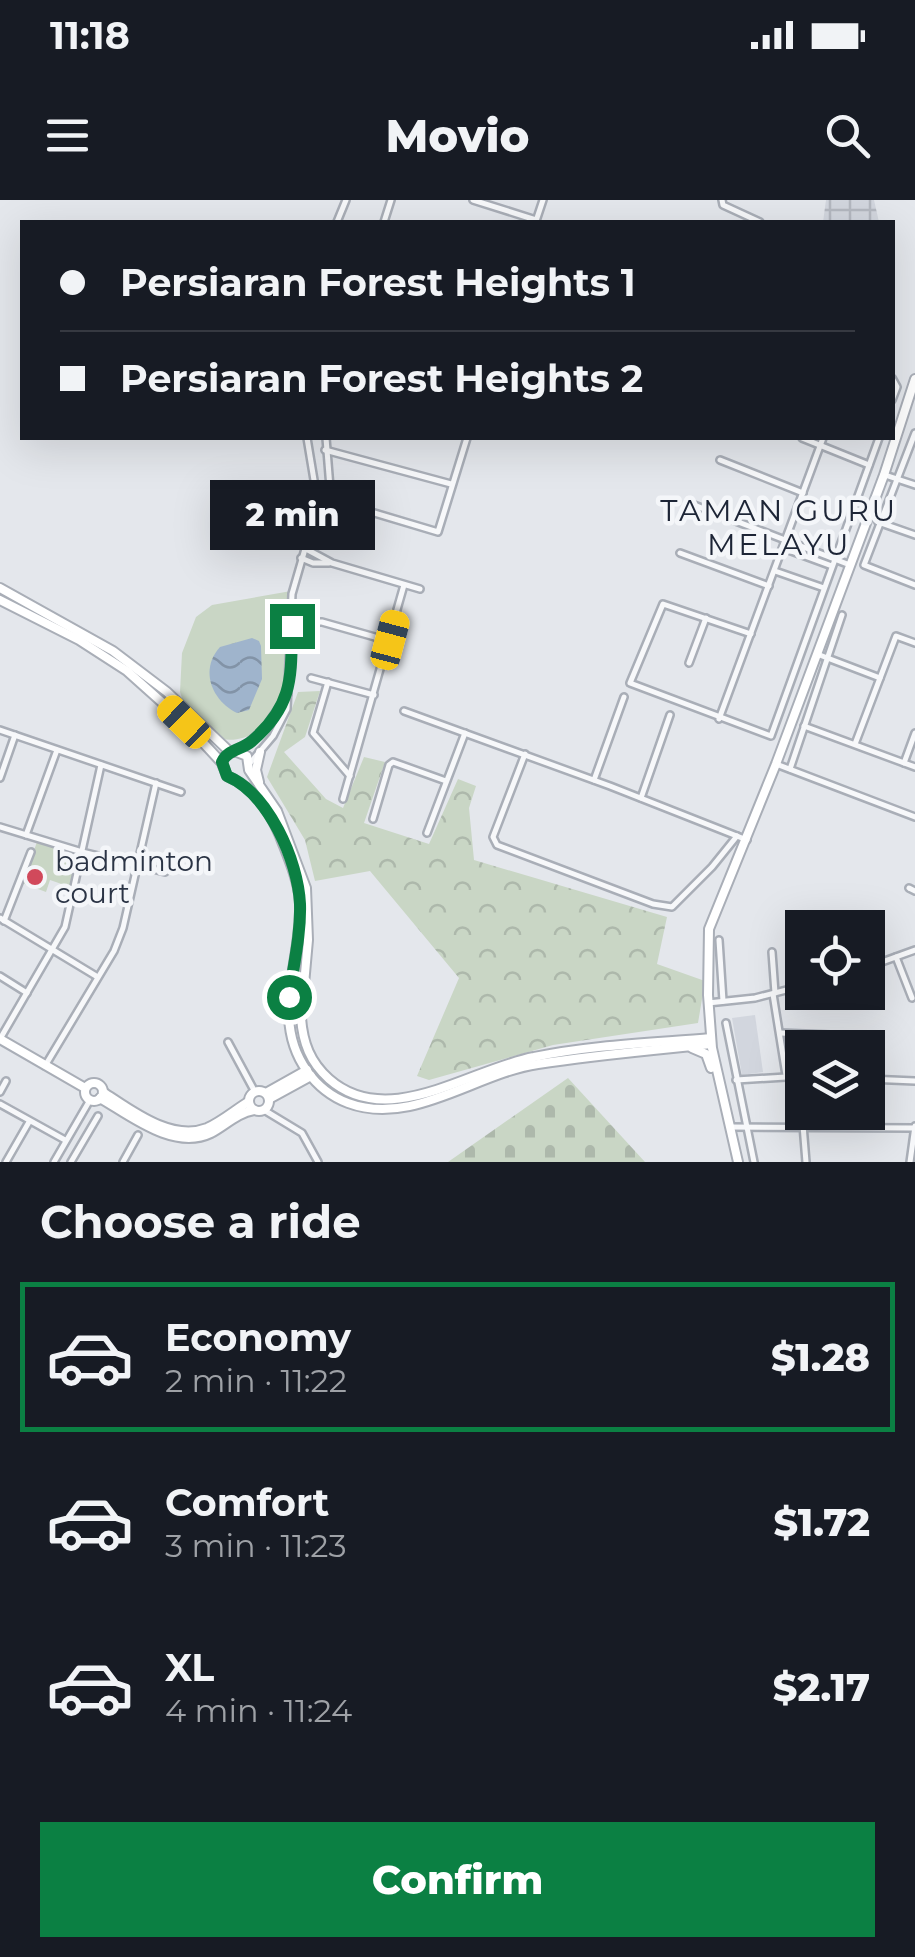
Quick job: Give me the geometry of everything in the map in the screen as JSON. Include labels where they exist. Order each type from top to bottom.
[{"type":"street","points":[[473,200],[533,220]]},
{"type":"street","points":[[722,200],[723,205],[756,220]]},
{"type":"street","points":[[668,1042],[700,1034],[706,1020],[709,929],[911,408],[915,379]]},
{"type":"street","points":[[915,435],[864,564],[915,585]]},
{"type":"street","points":[[238,779],[288,708],[292,594],[318,504],[307,440]]},
{"type":"street","points":[[326,440],[331,500],[438,532],[466,440]]},
{"type":"street","points":[[751,634],[664,604],[630,683],[771,736],[878,440]]},
{"type":"street","points":[[719,719],[822,441],[870,465]]},
{"type":"street","points":[[325,450],[451,484]]},
{"type":"street","points":[[720,460],[803,493]]},
{"type":"street","points":[[884,475],[915,485]]},
{"type":"street","points":[[694,505],[784,544],[850,565]]},
{"type":"street","points":[[878,522],[915,536]]},
{"type":"street","points":[[304,549],[332,563],[420,590]]},
{"type":"street","points":[[680,554],[769,586]]},
{"type":"street","points":[[301,558],[332,563]]},
{"type":"street","points":[[775,570],[824,588]]},
{"type":"street","points":[[343,799],[404,585]]},
{"type":"street","points":[[0,588],[113,652],[167,692],[234,751],[247,756],[277,811],[306,888],[308,940],[300,1018],[313,1071],[354,1096],[400,1099],[539,1056],[711,1041]]},
{"type":"street","points":[[0,600],[79,640],[154,693],[222,762],[227,776],[238,779],[270,815],[298,888],[300,914],[288,1025],[296,1053],[346,1102],[388,1110],[535,1064],[711,1041]]},
{"type":"street","points":[[790,770],[842,615]]},
{"type":"street","points":[[689,663],[706,618]]},
{"type":"street","points":[[310,622],[390,640]]},
{"type":"street","points":[[855,744],[896,636],[915,644]]},
{"type":"street","points":[[817,654],[880,678]]},
{"type":"street","points":[[312,678],[374,695]]},
{"type":"street","points":[[328,682],[314,733],[350,776]]},
{"type":"street","points":[[222,762],[264,730],[289,691]]},
{"type":"street","points":[[594,780],[624,697]]},
{"type":"street","points":[[404,711],[746,840]]},
{"type":"street","points":[[641,798],[670,715]]},
{"type":"street","points":[[804,726],[915,767]]},
{"type":"street","points":[[0,730],[181,792]]},
{"type":"street","points":[[904,763],[915,733]]},
{"type":"street","points":[[427,834],[465,734]]},
{"type":"street","points":[[0,778],[15,736]]},
{"type":"street","points":[[26,835],[56,750]]},
{"type":"street","points":[[260,752],[256,770],[264,792]]},
{"type":"street","points":[[524,754],[493,837],[497,845],[653,904],[672,907],[737,836]]},
{"type":"street","points":[[372,819],[392,762],[446,781]]},
{"type":"street","points":[[776,764],[915,818]]},
{"type":"street","points":[[90,1100],[86,1088],[0,1039],[65,927],[100,765]]},
{"type":"street","points":[[45,1066],[123,928],[156,783]]},
{"type":"street","points":[[0,827],[164,872]]},
{"type":"street","points":[[31,852],[2,920],[96,977]]},
{"type":"street","points":[[719,940],[723,1001]]},
{"type":"street","points":[[885,962],[915,950]]},
{"type":"street","points":[[772,952],[785,1068]]},
{"type":"street","points":[[896,958],[912,998]]},
{"type":"street","points":[[0,976],[27,993]]},
{"type":"street","points":[[905,980],[915,980]]},
{"type":"street","points":[[708,999],[723,1001],[785,991]]},
{"type":"street","points":[[708,999],[711,1041],[738,1162]]},
{"type":"street","points":[[726,1023],[754,1162]]},
{"type":"street","points":[[780,1033],[785,1033]]},
{"type":"street","points":[[228,1042],[254,1092],[255,1108]]},
{"type":"street","points":[[683,1047],[708,1056],[723,1095]]},
{"type":"street","points":[[102,1095],[154,1129],[176,1136],[206,1135],[313,1071]]},
{"type":"street","points":[[736,1080],[785,1075]]},
{"type":"street","points":[[885,1080],[915,1081]]},
{"type":"street","points":[[0,1092],[6,1081]]},
{"type":"street","points":[[86,1088],[94,1083],[102,1087],[102,1095]]},
{"type":"street","points":[[254,1092],[268,1096]]},
{"type":"street","points":[[54,1162],[90,1100],[102,1095]]},
{"type":"street","points":[[0,1104],[65,1140]]},
{"type":"street","points":[[255,1108],[302,1133],[318,1162]]},
{"type":"street","points":[[71,1162],[98,1116]]},
{"type":"street","points":[[6,1162],[29,1122]]},
{"type":"street","points":[[730,1127],[785,1126]]},
{"type":"street","points":[[885,1127],[915,1127],[910,1162]]},
{"type":"street","points":[[803,1130],[806,1162]]},
{"type":"street","points":[[123,1162],[138,1135]]},
{"type":"shaded area","points":[[826,200],[874,200],[879,220],[823,220]]},
{"type":"shaded area","points":[[755,1015],[763,1072],[742,1075],[732,1018]]},
{"type":"green space","points":[[291,591],[290,667],[282,699],[270,719],[253,733],[233,740],[222,739],[183,701],[180,692],[182,653],[196,617],[212,605]]},
{"type":"green space","points":[[320,691],[305,737],[284,752],[326,799],[343,808],[364,757],[385,762],[364,823],[429,844],[458,779],[476,786],[469,808],[474,860],[667,917],[657,964],[705,981],[698,1023],[553,1045],[429,1080],[417,1076],[459,978],[370,871],[315,881],[305,840],[267,777],[298,692]]},
{"type":"green space","points":[[37,842],[80,856],[73,888],[50,880],[46,892],[22,883]]},
{"type":"green space","points":[[568,1078],[645,1162],[448,1162]]},
{"type":"water","points":[[252,638],[261,646],[262,679],[249,710],[237,713],[215,693],[210,665],[220,647]]},
{"type":"place","name":"badminton court","points":[[35,877]]},
{"type":"district","name":"TAMAN GURU MELAYU","points":[[779,528]]},
{"type":"route","points":[[289,997],[300,914],[293,870],[264,804],[238,779],[227,776],[222,762],[224,756],[250,743],[264,730],[289,691],[292,626]]}]
